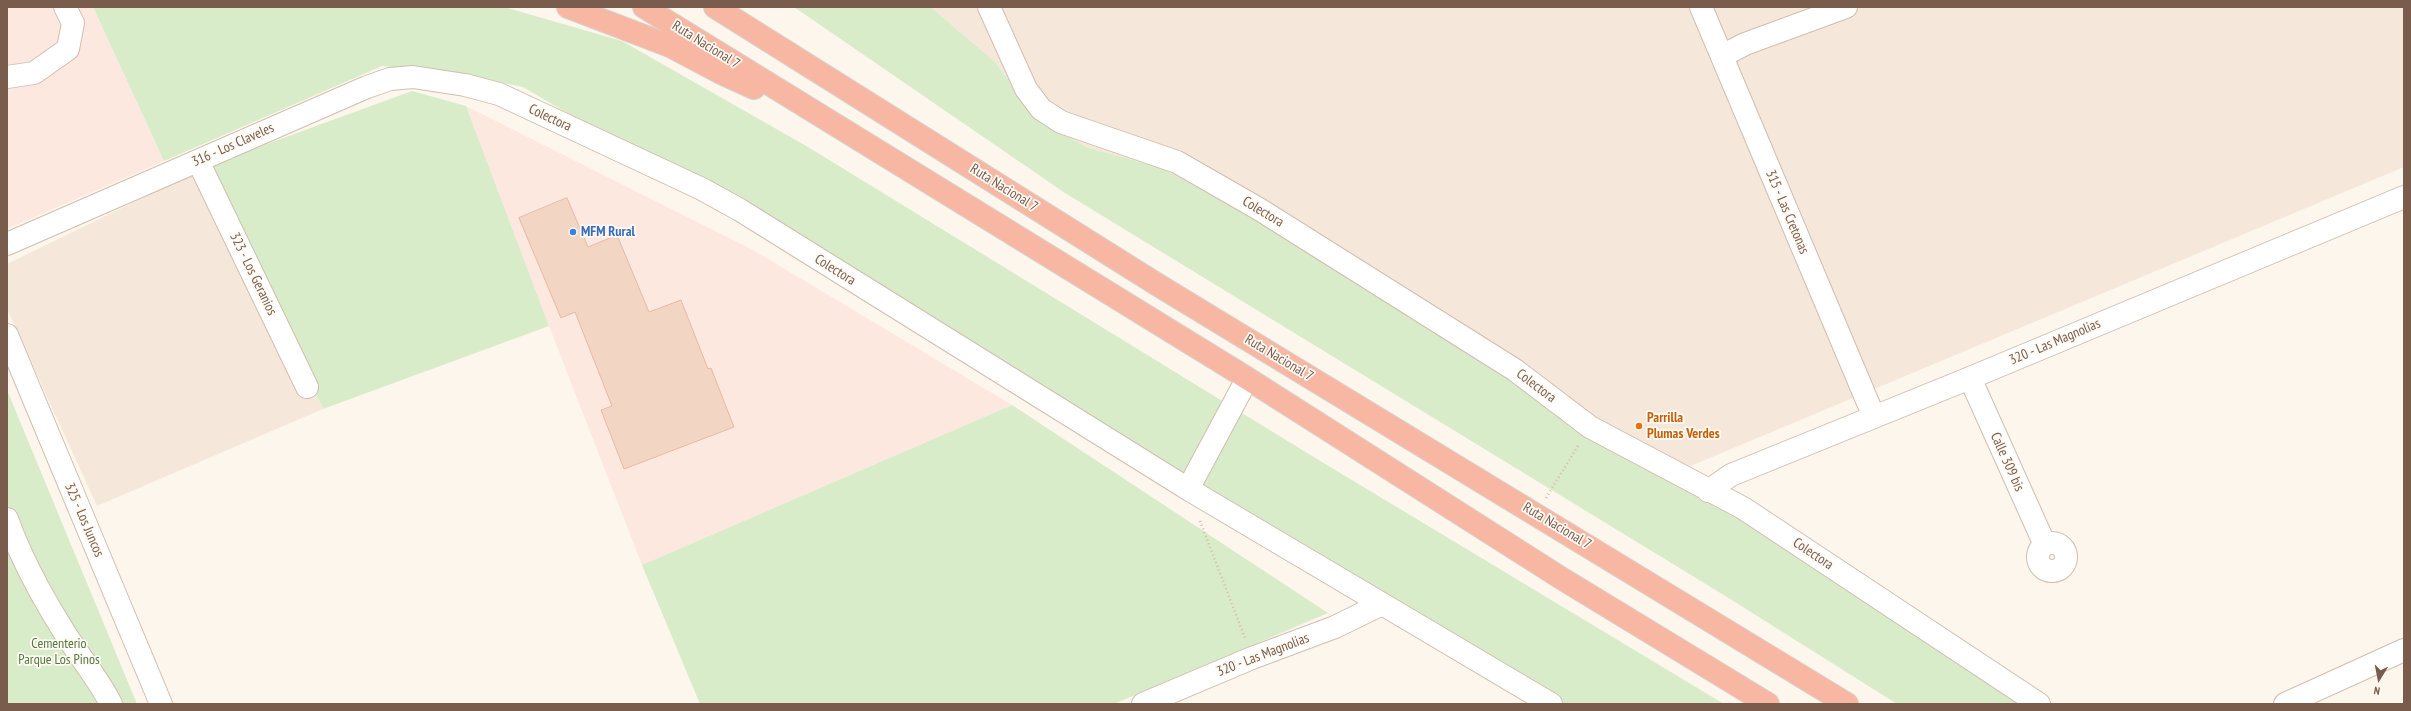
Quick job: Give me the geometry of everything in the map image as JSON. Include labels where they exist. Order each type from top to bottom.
[{"type":"highway","points":[[568,7],[670,46],[721,73],[821,116]]},
{"type":"highway","name":"Ruta Nacional 7","points":[[644,7],[1248,379],[1561,578],[1768,704]]},
{"type":"highway","name":"Ruta Nacional 7","points":[[715,7],[1158,285],[1536,513],[1847,704]]},
{"type":"highway","points":[[729,7],[780,48]]},
{"type":"street","points":[[7,77],[34,73],[68,49],[73,23],[65,7]]},
{"type":"street","name":"Colectora","points":[[989,7],[1026,89],[1041,109],[1061,122],[1177,162],[1259,209],[1515,370],[1590,427],[1708,491],[1743,508],[2039,704]]},
{"type":"street","name":"315 - Las Cretonas","points":[[1701,7],[1874,417]]},
{"type":"street","points":[[1722,56],[1745,44],[1846,7]]},
{"type":"street","name":"316 - Los Claveles","points":[[7,244],[367,87],[390,79],[413,77],[466,85]]},
{"type":"street","name":"Colectora","points":[[466,85],[499,94],[702,189],[1188,489],[1551,704]]},
{"type":"street","name":"323 - Los Geranios","points":[[198,161],[307,387]]},
{"type":"street","name":"320 - Las Magnolias","points":[[1708,491],[1731,474],[1970,378],[2404,197]]},
{"type":"street","name":"325 - Los Juncos","points":[[7,335],[161,704]]},
{"type":"street","name":"Calle 309 bis","points":[[1970,378],[2045,545]]},
{"type":"street","points":[[1188,489],[1248,379]]},
{"type":"street","points":[[7,519],[16,542],[36,583],[63,630],[111,704]]},
{"type":"street","name":"320 - Las Magnolias","points":[[1143,704],[1252,658],[1335,627],[1382,604]]},
{"type":"street","points":[[2285,704],[2404,650]]},
{"type":"path","points":[[1536,513],[1590,427]]},
{"type":"path","points":[[1199,518],[1252,658]]},
{"type":"shaded area","points":[[7,7],[93,7],[164,161],[7,229]]},
{"type":"shaded area","points":[[931,7],[2404,7],[2404,167],[1662,478],[1161,168],[1086,147],[1036,118],[995,62]]},
{"type":"shaded area","points":[[466,106],[753,250],[1012,405],[642,565],[549,326]]},
{"type":"shaded area","points":[[212,164],[323,409],[97,506],[7,309],[7,264]]},
{"type":"green space","points":[[93,7],[504,7],[622,41],[808,147],[1317,459],[1724,704],[1558,704],[1076,413],[523,87],[455,73],[382,66],[164,161]]},
{"type":"green space","points":[[794,7],[931,7],[995,62],[1036,118],[1086,147],[1161,168],[1282,233],[1755,523],[2025,704],[1897,704],[1727,597],[1065,193]]},
{"type":"green space","points":[[412,91],[466,106],[549,326],[323,409],[212,164]]},
{"type":"green space","name":"Cementerio Parque Los Pinos","points":[[7,390],[137,704],[7,704]]},
{"type":"green space","points":[[1012,405],[1328,613],[1114,704],[700,704],[642,565]]},
{"type":"building","points":[[567,198],[588,247],[617,235],[649,312],[681,300],[708,369],[711,368],[734,427],[624,469],[601,410],[612,406],[575,312],[561,318],[519,218]]},
{"type":"place","name":"MFM Rural","points":[[573,232]]},
{"type":"place","name":"Parrilla Plumas Verdes","points":[[1639,426]]}]
